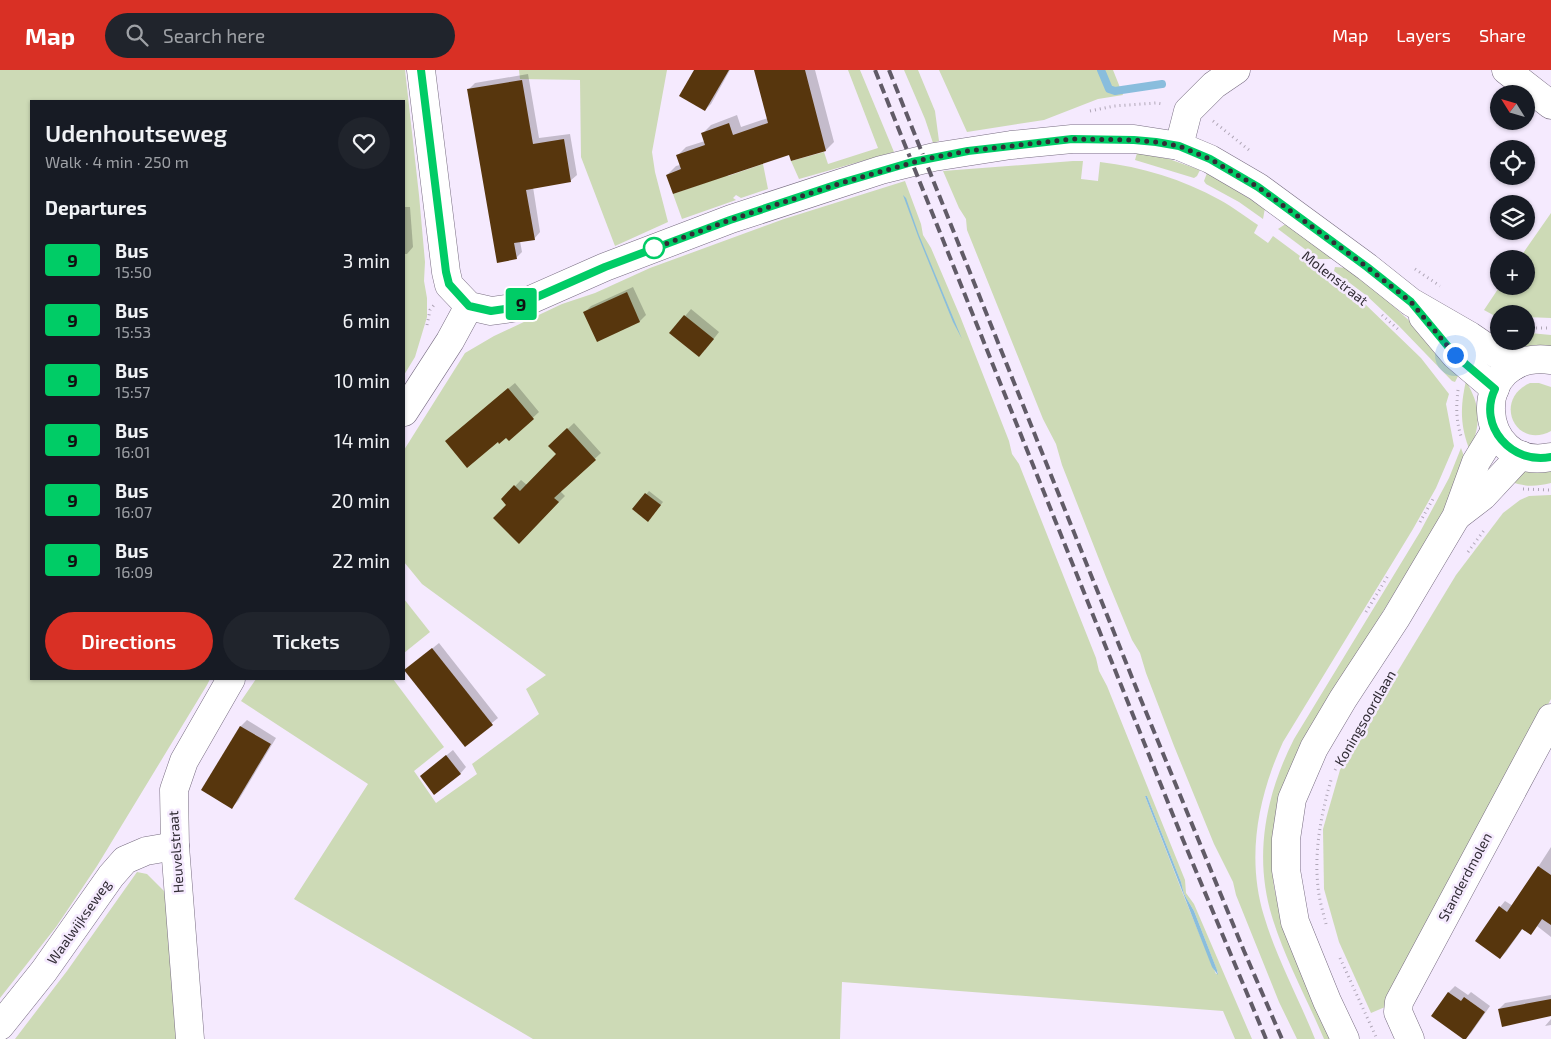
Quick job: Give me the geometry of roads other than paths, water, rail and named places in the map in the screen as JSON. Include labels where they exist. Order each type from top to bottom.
[{"type":"street","points":[[405,410],[450,341],[469,306],[449,284],[446,272],[421,70]]},
{"type":"street","points":[[1179,146],[1188,111],[1214,85],[1236,70]]},
{"type":"street","points":[[1506,70],[1551,105]]},
{"type":"street","name":"Molenstraat","points":[[469,306],[491,311],[512,308],[605,267],[730,220],[881,170],[925,159],[968,151],[1072,139],[1134,140],[1179,146],[1210,159],[1258,187],[1367,267],[1411,302],[1470,336],[1514,366]]},
{"type":"street","name":"Molenstraat","points":[[1411,302],[1455,355],[1495,389]]},
{"type":"street","points":[[1551,360],[1532,360],[1514,366],[1501,378],[1490,403],[1490,413],[1496,431],[1512,449],[1521,455],[1539,458],[1551,457]]},
{"type":"street","name":"Koningsoordlaan","points":[[1345,1039],[1327,1001],[1295,922],[1286,862],[1286,839],[1292,798],[1314,748],[1343,699],[1396,618],[1456,517],[1476,462],[1496,431]]},
{"type":"street","name":"Koningsoordlaan","points":[[1456,517],[1483,496],[1521,455]]},
{"type":"street","name":"Heuvelstraat","points":[[190,1039],[175,846],[174,790],[184,761],[230,680]]},
{"type":"street","name":"Standerdmolen","points":[[1410,1039],[1398,1012],[1399,1002],[1551,718]]},
{"type":"street","name":"Waalwijkseweg","points":[[0,1026],[44,971],[111,876],[125,860],[146,851],[175,846]]},
{"type":"water","points":[[903,195],[906,198],[919,235],[962,339],[953,322]]},
{"type":"water","points":[[1145,796],[1147,796],[1184,894],[1194,911],[1218,975],[1212,967]]},
{"type":"waterway","points":[[1101,70],[1109,89],[1115,91],[1162,84]]},
{"type":"railway","points":[[875,70],[1181,835],[1266,1039]]},
{"type":"railway","points":[[889,70],[1139,695],[1282,1039]]}]
